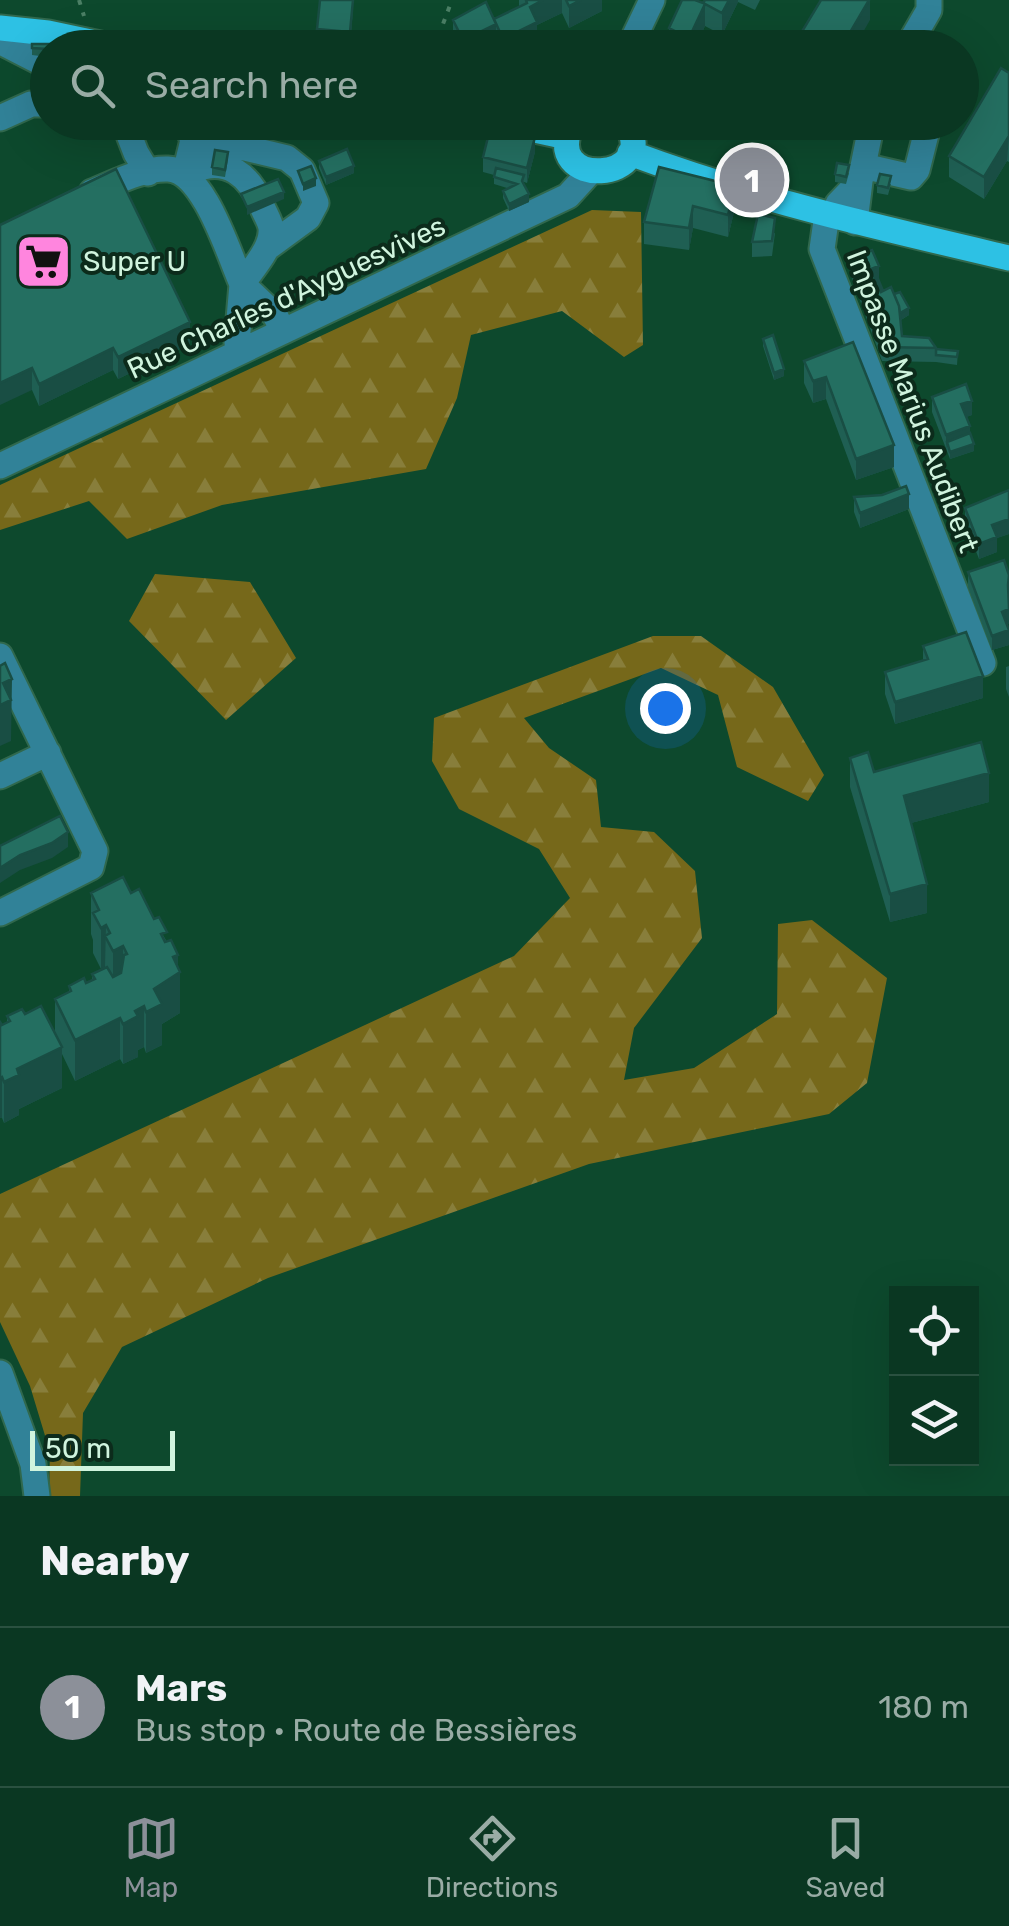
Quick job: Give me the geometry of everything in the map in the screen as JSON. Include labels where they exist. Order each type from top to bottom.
[{"type":"main road","points":[[0,28],[30,32]]},
{"type":"main road","points":[[0,42],[30,43]]},
{"type":"main road","points":[[570,140],[570,155],[590,172],[618,168],[630,153],[631,140]]},
{"type":"main road","points":[[630,153],[838,218],[1009,258]]},
{"type":"street","points":[[638,30],[652,0]]},
{"type":"street","points":[[917,30],[929,10],[929,0]]},
{"type":"street","points":[[0,42],[30,57]]},
{"type":"street","points":[[0,118],[30,104]]},
{"type":"street","points":[[131,140],[148,173]]},
{"type":"street","points":[[193,140],[185,174],[211,212],[242,284],[276,315],[283,331]]},
{"type":"street","points":[[838,218],[838,204],[861,174],[868,140]]},
{"type":"street","points":[[861,174],[911,176],[917,170],[924,140]]},
{"type":"street","points":[[185,174],[205,148],[224,142],[287,158],[302,170],[316,203],[308,218],[267,248],[242,284],[237,343],[241,352]]},
{"type":"street","points":[[72,201],[128,178],[168,169],[185,174],[209,164],[240,172],[254,187],[271,229],[267,248]]},
{"type":"street","name":"Rue Charles d'Ayguesvives","points":[[0,466],[568,196],[590,172]]},
{"type":"street","name":"Impasse Marius Audibert","points":[[838,218],[822,249],[984,663]]},
{"type":"street","points":[[0,656],[95,850],[90,867],[0,913]]},
{"type":"street","points":[[0,776],[48,753]]},
{"type":"street","points":[[0,1373],[33,1464],[37,1496]]},
{"type":"path","points":[[441,30],[452,0]]},
{"type":"green space","points":[[592,210],[641,212],[643,345],[624,357],[562,311],[471,335],[457,398],[426,469],[222,505],[127,539],[89,501],[0,530],[0,485]]},
{"type":"green space","points":[[155,574],[250,582],[296,658],[226,720],[129,621]]},
{"type":"green space","points":[[653,636],[701,636],[773,687],[824,775],[808,801],[737,767],[718,695],[661,668],[524,718],[549,748],[596,780],[601,827],[654,832],[695,871],[702,938],[634,1028],[624,1080],[694,1068],[777,1014],[778,924],[812,920],[887,978],[867,1083],[829,1114],[589,1164],[268,1278],[122,1347],[83,1413],[80,1496],[49,1496],[50,1452],[30,1386],[0,1322],[0,1194],[514,956],[570,898],[539,849],[459,809],[432,761],[434,718]]},
{"type":"building","points":[[320,0],[353,0],[350,30],[317,29]]},
{"type":"building","points":[[526,0],[543,0],[530,7],[537,22],[521,30],[499,30],[494,19],[527,3]]},
{"type":"building","points":[[682,0],[729,0],[722,13],[705,4],[693,30],[669,28]]},
{"type":"building","points":[[821,0],[869,0],[852,30],[803,30]]},
{"type":"building","points":[[486,2],[496,24],[484,30],[458,30],[453,20]]},
{"type":"building","points":[[1001,68],[1009,73],[1009,136],[984,177],[949,156],[958,140],[979,140],[979,105]]},
{"type":"building","points":[[487,140],[534,140],[527,168],[483,157]]},
{"type":"building","points":[[347,149],[354,166],[326,177],[319,161]]},
{"type":"building","points":[[215,150],[228,152],[225,170],[212,167]]},
{"type":"building","points":[[837,163],[849,165],[846,177],[835,174]]},
{"type":"building","points":[[311,166],[316,178],[303,184],[298,171]]},
{"type":"building","points":[[659,167],[735,186],[728,215],[693,206],[689,228],[644,222]]},
{"type":"building","points":[[496,168],[524,175],[522,181],[529,194],[509,204],[503,191],[517,184],[494,177]]},
{"type":"building","points":[[116,169],[190,322],[118,357],[113,348],[39,384],[32,368],[0,383],[0,225]]},
{"type":"building","points":[[880,174],[891,176],[888,188],[877,185]]},
{"type":"building","points":[[278,179],[284,192],[247,207],[241,194]]},
{"type":"building","points":[[758,214],[775,218],[772,241],[752,242]]},
{"type":"building","points":[[872,250],[879,266],[871,269],[881,292],[891,287],[899,306],[902,336],[929,338],[936,348],[882,347],[850,259]]},
{"type":"building","points":[[900,292],[909,308],[900,313],[894,294]]},
{"type":"building","points":[[773,335],[784,369],[774,373],[763,339]]},
{"type":"building","points":[[853,342],[894,445],[856,459],[826,377],[813,381],[804,361]]},
{"type":"building","points":[[936,349],[958,351],[957,357],[936,355]]},
{"type":"building","points":[[966,384],[972,401],[961,404],[970,426],[946,435],[932,397]]},
{"type":"building","points":[[970,433],[974,444],[950,452],[947,442]]},
{"type":"building","points":[[906,486],[909,494],[860,513],[854,497],[882,495]]},
{"type":"building","points":[[1009,490],[1009,519],[992,525],[997,537],[979,544],[965,508]]},
{"type":"building","points":[[1004,560],[1009,575],[1009,609],[1002,612],[1009,630],[992,636],[968,572]]},
{"type":"building","points":[[966,632],[983,676],[895,702],[885,672],[928,659],[923,646]]},
{"type":"building","points":[[5,663],[12,679],[3,683],[11,700],[0,705],[0,666]]},
{"type":"building","points":[[981,742],[989,773],[904,796],[927,884],[890,894],[850,758],[868,752],[874,772]]},
{"type":"building","points":[[60,816],[68,832],[0,868],[0,846]]},
{"type":"building","points":[[123,877],[131,893],[139,889],[154,919],[159,917],[167,932],[161,934],[165,942],[171,940],[178,955],[173,957],[180,972],[154,989],[162,1004],[146,1012],[144,1006],[135,1011],[138,1016],[123,1024],[120,1018],[75,1040],[55,999],[84,978],[86,983],[95,979],[92,974],[107,967],[113,977],[121,973],[127,954],[123,946],[113,951],[105,936],[110,933],[106,925],[101,928],[93,913],[99,910],[91,893]]},
{"type":"building","points":[[41,1006],[62,1047],[17,1069],[19,1075],[4,1082],[0,1078],[0,1022],[2,1025],[10,1021],[7,1016],[22,1009],[25,1014]]},
{"type":"place","name":"Mars","points":[[752,180]]},
{"type":"place","name":"Super U","points":[[44,261]]}]
